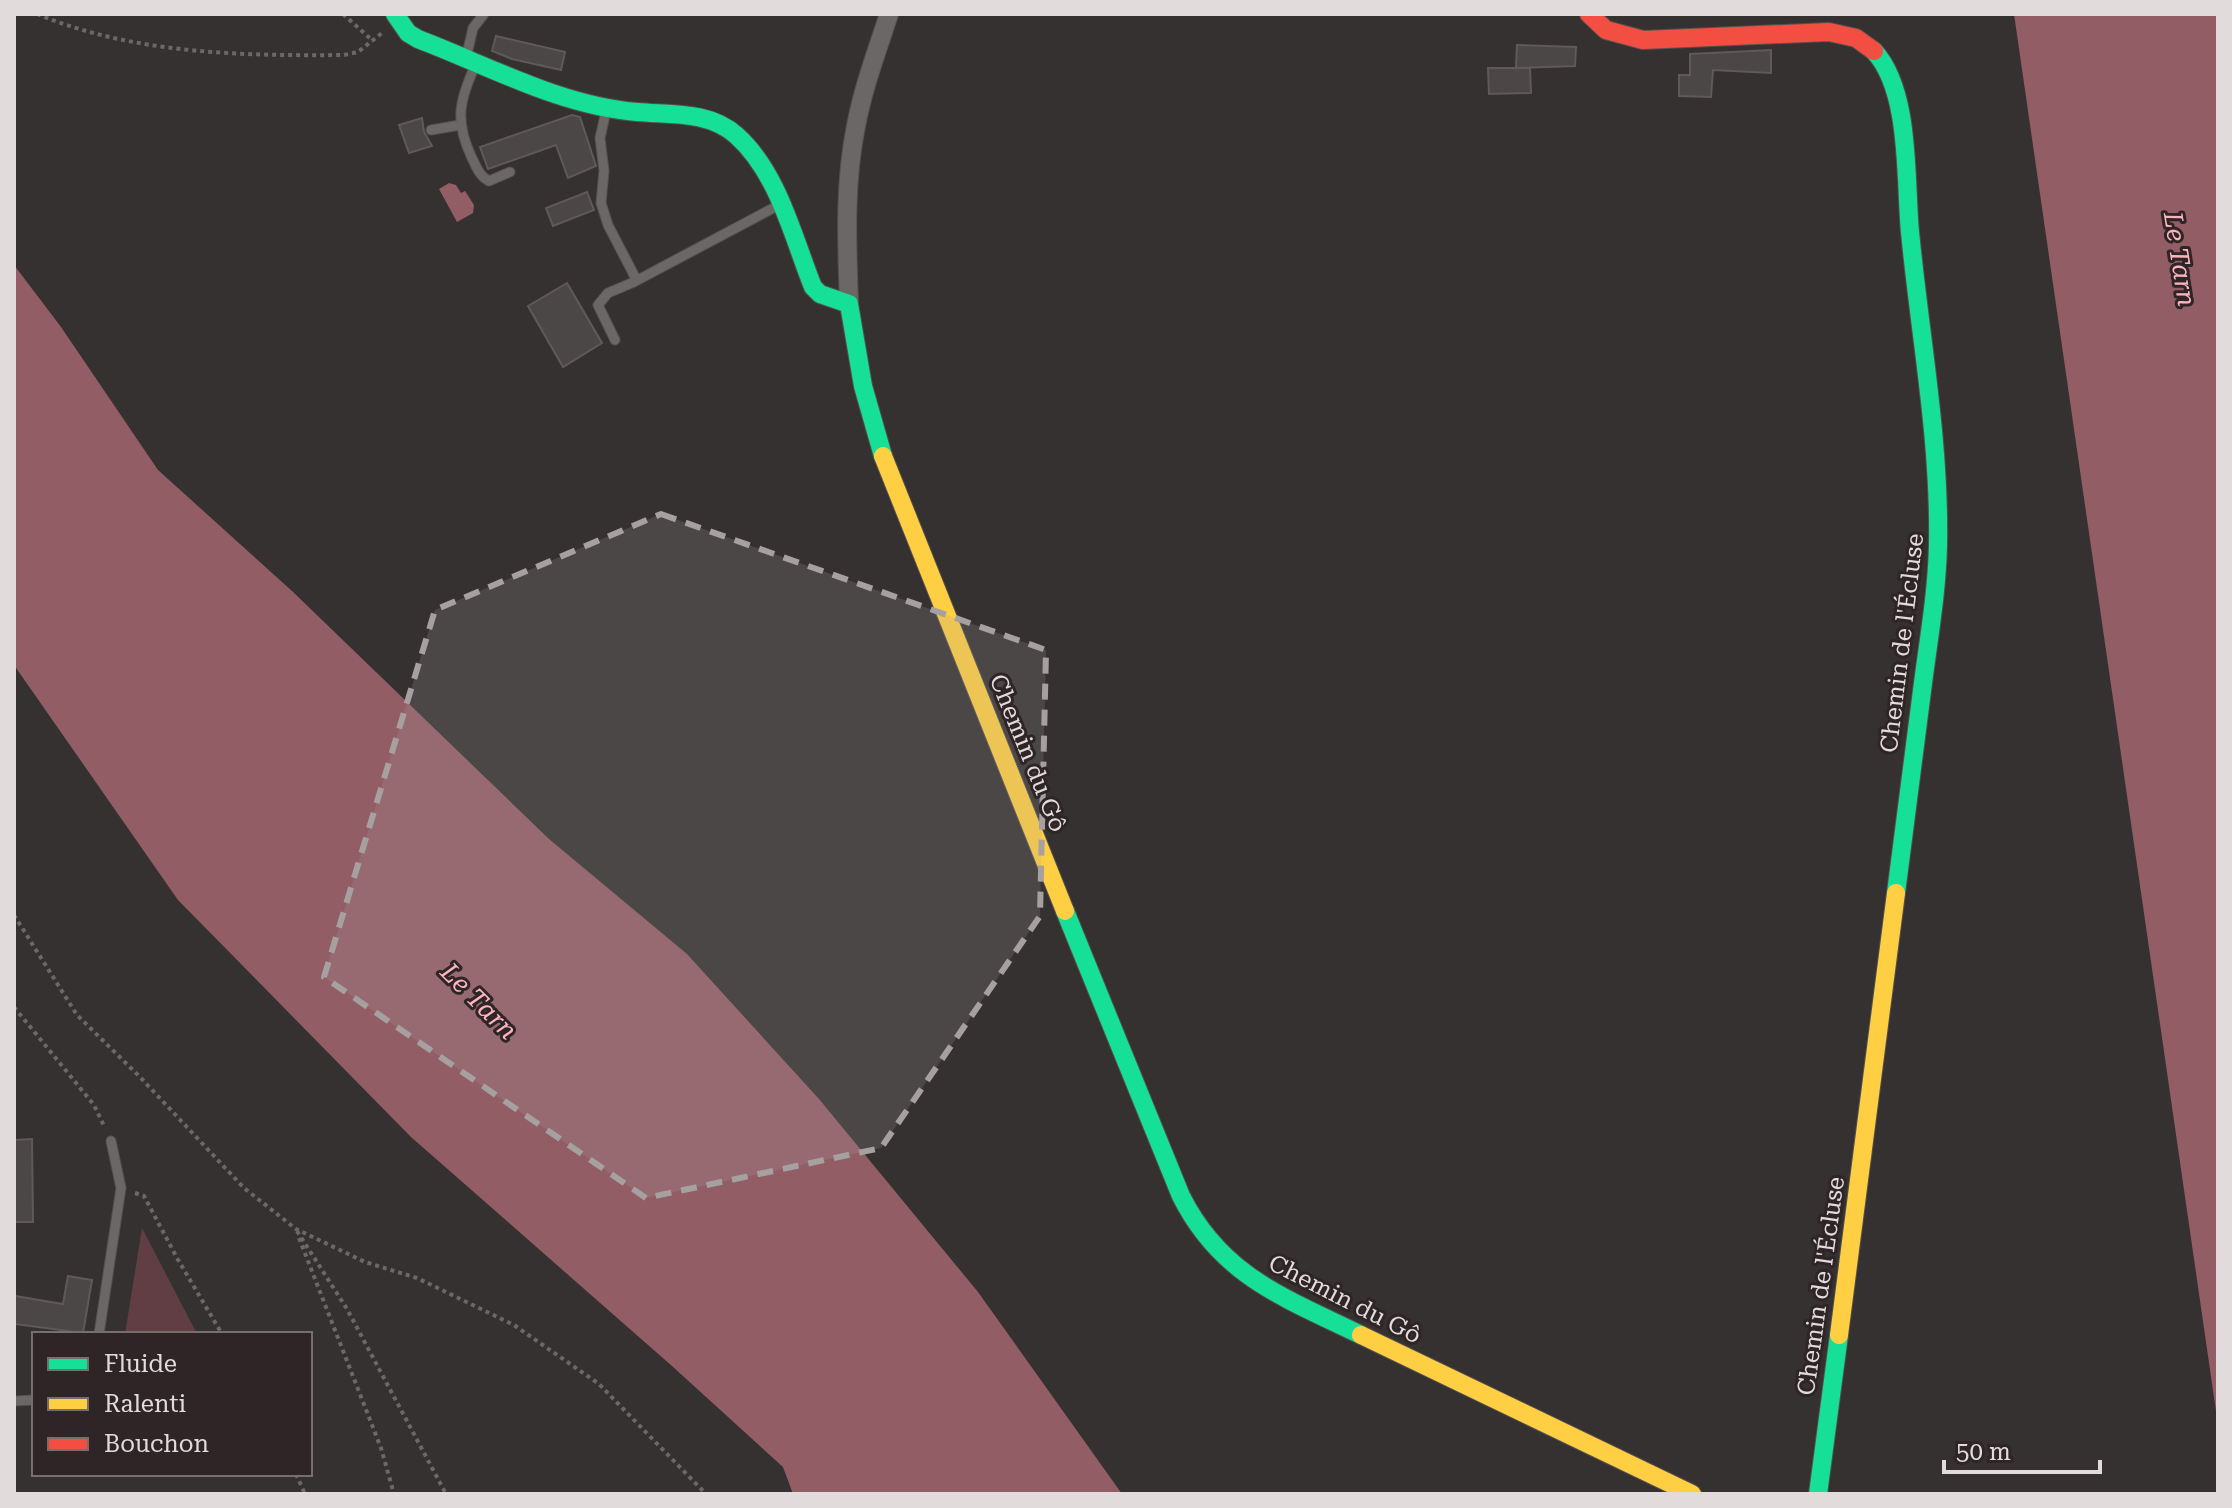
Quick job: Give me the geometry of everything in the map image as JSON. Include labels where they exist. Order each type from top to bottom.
[{"type":"street","points":[[395,15],[408,33],[418,39],[528,84],[608,108],[694,115],[724,126],[756,158],[813,287],[820,294],[849,304],[849,169],[856,125],[889,14]]},
{"type":"street","name":"Chemin de l'Écluse","points":[[1589,14],[1606,30],[1643,40],[1829,32],[1856,37],[1869,45],[1887,69],[1899,112],[1936,464],[1940,533],[1818,1494]]},
{"type":"street","name":"Chemin du Gô","points":[[849,304],[863,386],[888,473],[1191,1220],[1232,1265],[1283,1297],[1692,1494]]},
{"type":"lane","points":[[484,14],[473,28],[460,125],[481,177],[489,181],[510,172]]},
{"type":"lane","points":[[608,108],[600,138],[604,171],[601,203],[608,225],[633,269],[634,282]]},
{"type":"lane","points":[[431,130],[460,125]]},
{"type":"lane","points":[[615,340],[598,305],[608,293],[779,205]]},
{"type":"lane","points":[[99,1332],[121,1188],[111,1141]]},
{"type":"path","points":[[37,14],[85,30],[160,47],[219,54],[344,55],[358,52],[373,41],[395,15]]},
{"type":"path","points":[[343,14],[373,41]]},
{"type":"path","points":[[14,915],[77,1015],[244,1188],[296,1229],[365,1262],[417,1278],[514,1325],[599,1384],[706,1494]]},
{"type":"path","points":[[14,1007],[94,1105],[111,1141]]},
{"type":"path","points":[[121,1188],[144,1196],[221,1332]]},
{"type":"path","points":[[296,1229],[381,1448],[394,1494]]},
{"type":"path","points":[[296,1229],[347,1309],[446,1494]]},
{"type":"highlighted area","points":[[661,514],[1046,650],[1040,916],[881,1148],[646,1198],[324,977],[435,610]]},
{"type":"shaded area","points":[[142,1228],[196,1332],[125,1332]]},
{"type":"water","name":"Le Tarn","points":[[2014,14],[2218,14],[2218,1425]]},
{"type":"water","points":[[449,183],[456,185],[461,193],[465,191],[474,205],[473,213],[457,222],[439,189]]},
{"type":"water","name":"Le Tarn","points":[[14,265],[61,327],[158,470],[292,591],[549,839],[687,954],[819,1099],[978,1292],[1122,1494],[793,1494],[783,1467],[411,1137],[178,900],[14,665]]},
{"type":"building","points":[[496,36],[565,52],[561,70],[512,59],[492,51]]},
{"type":"building","points":[[1517,45],[1576,47],[1575,66],[1516,68]]},
{"type":"building","points":[[1771,50],[1771,73],[1713,70],[1711,97],[1679,96],[1679,75],[1690,75],[1690,54]]},
{"type":"building","points":[[1488,68],[1530,68],[1531,93],[1489,94]]},
{"type":"building","points":[[572,115],[580,117],[596,166],[568,178],[556,145],[488,169],[480,147]]},
{"type":"building","points":[[422,118],[424,132],[432,146],[409,153],[399,125]]},
{"type":"building","points":[[587,192],[594,210],[553,226],[546,208]]},
{"type":"building","points":[[567,283],[602,343],[563,367],[528,306]]},
{"type":"building","points":[[32,1139],[33,1222],[14,1222],[14,1140]]},
{"type":"building","points":[[68,1276],[92,1280],[83,1332],[14,1324],[15,1296],[63,1304]]},
{"type":"traffic: fast","points":[[395,14],[408,33],[418,39],[553,93],[609,108],[702,118],[736,135],[751,150],[774,186],[813,287],[820,294],[849,304],[863,386],[883,456]]},
{"type":"traffic: fast","points":[[1874,51],[1895,89],[1904,137],[1910,232],[1933,427],[1938,505],[1934,597],[1896,893]]},
{"type":"traffic: fast","points":[[1065,911],[1181,1196],[1197,1223],[1215,1246],[1258,1282],[1361,1335]]},
{"type":"traffic: fast","points":[[1818,1494],[1839,1335]]},
{"type":"traffic: slow","points":[[883,456],[1065,911]]},
{"type":"traffic: slow","points":[[1839,1335],[1896,893]]},
{"type":"traffic: slow","points":[[1361,1335],[1692,1494]]},
{"type":"traffic: jam","points":[[1589,14],[1606,30],[1643,40],[1829,32],[1856,38],[1874,51]]}]
